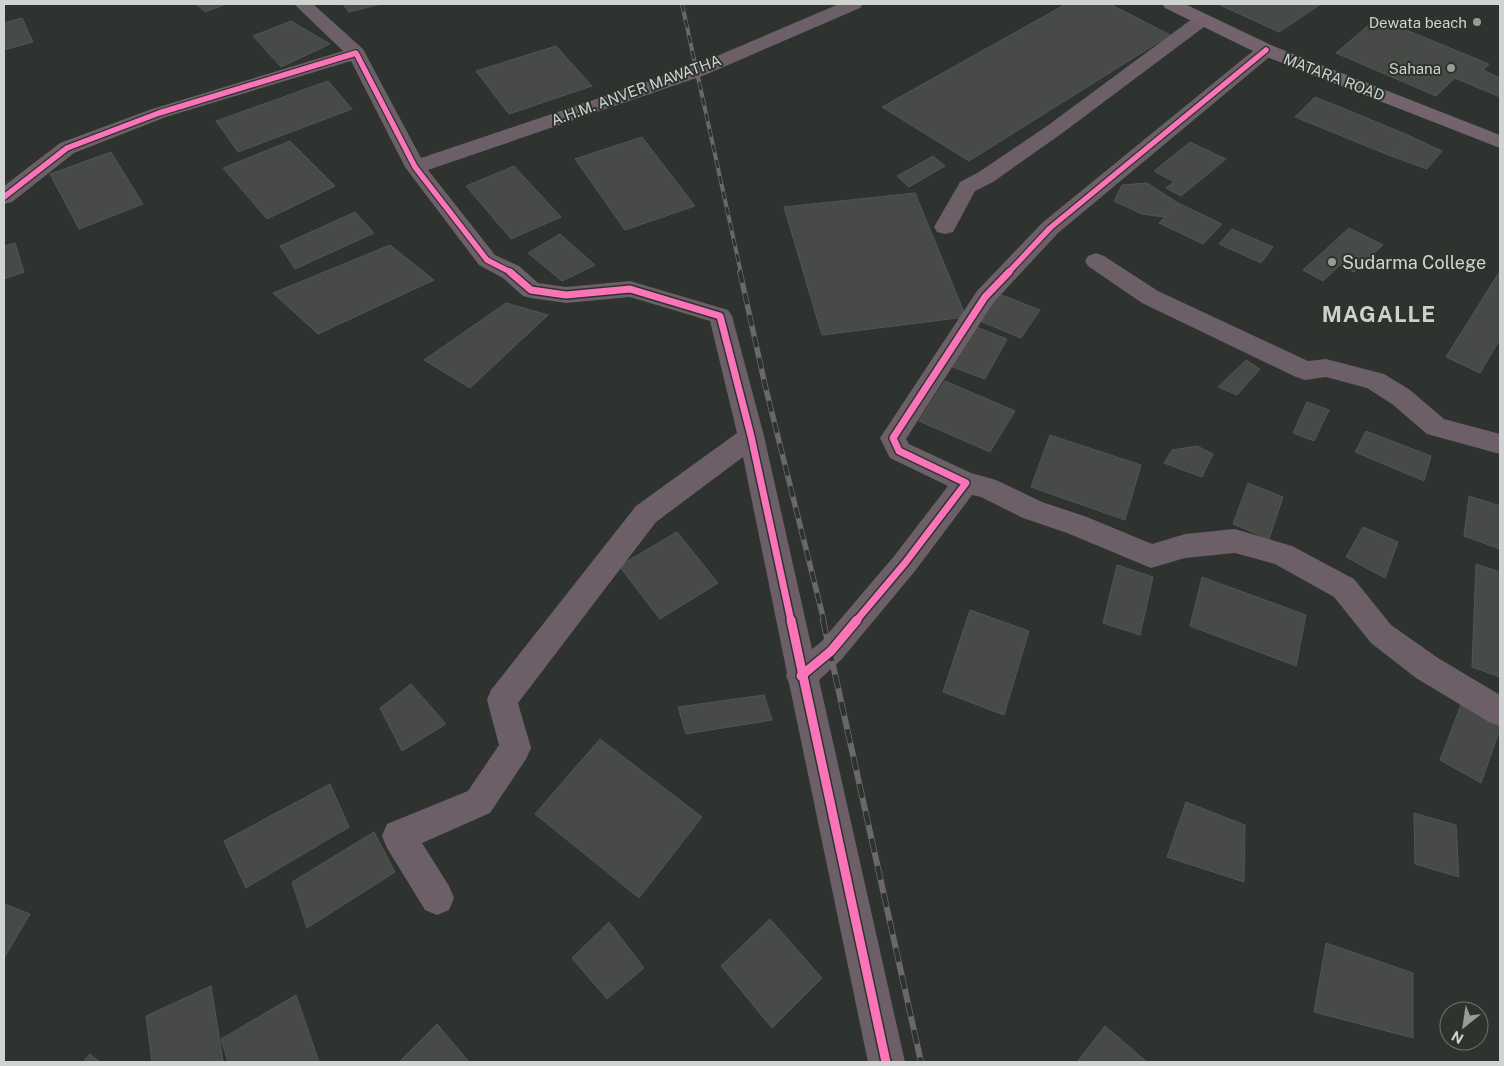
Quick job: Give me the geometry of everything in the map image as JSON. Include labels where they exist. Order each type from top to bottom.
[{"type":"highway","name":"MATARA ROAD","points":[[1171,4],[1266,50],[1500,142]]},
{"type":"street","points":[[303,4],[356,52],[415,167],[487,260],[510,272],[531,290],[566,295],[630,289],[720,316],[751,436],[801,676],[886,1062]]},
{"type":"street","name":"A.H.M. ANVER MAWATHA","points":[[415,167],[698,70],[854,4]]},
{"type":"street","points":[[945,227],[967,187],[986,177],[1054,130],[1202,20]]},
{"type":"street","points":[[1266,50],[1050,228],[985,297],[893,438],[899,451],[966,483],[987,488],[1032,510],[1077,524],[1151,556],[1185,546],[1235,541],[1282,554],[1344,588],[1381,634],[1427,668],[1500,712]]},
{"type":"street","points":[[4,197],[67,148],[159,113],[356,52]]},
{"type":"street","points":[[1096,261],[1150,297],[1245,341],[1305,372],[1326,368],[1374,381],[1402,397],[1436,427],[1500,444]]},
{"type":"street","points":[[437,898],[399,836],[479,802],[515,748],[502,700],[646,514],[716,464],[751,436]]},
{"type":"street","points":[[801,676],[831,651],[904,563],[966,483]]},
{"type":"building","points":[[196,4],[226,4],[205,12]]},
{"type":"building","points":[[343,4],[381,4],[349,12]]},
{"type":"building","points":[[1066,4],[1110,4],[1170,35],[969,161],[882,107]]},
{"type":"building","points":[[1218,4],[1321,4],[1279,32]]},
{"type":"building","points":[[22,18],[33,42],[4,50],[4,23]]},
{"type":"building","points":[[1377,18],[1489,64],[1483,70],[1500,78],[1500,97],[1455,78],[1436,96],[1336,53]]},
{"type":"building","points":[[291,21],[330,44],[281,67],[253,36]]},
{"type":"building","points":[[556,46],[592,86],[509,114],[476,71]]},
{"type":"building","points":[[328,81],[352,109],[238,152],[216,121]]},
{"type":"building","points":[[1315,97],[1410,136],[1391,156],[1295,117]]},
{"type":"building","points":[[1410,136],[1442,151],[1427,169],[1391,156]]},
{"type":"building","points":[[642,137],[695,206],[625,230],[575,159]]},
{"type":"building","points":[[290,141],[335,186],[267,219],[223,168]]},
{"type":"building","points":[[1190,142],[1226,159],[1181,196],[1166,188],[1174,182],[1154,171]]},
{"type":"building","points":[[111,152],[143,204],[79,229],[50,174]]},
{"type":"building","points":[[933,156],[945,166],[909,187],[897,176]]},
{"type":"building","points":[[514,166],[561,217],[511,239],[466,186]]},
{"type":"building","points":[[1147,183],[1178,203],[1165,217],[1142,214],[1114,201],[1122,185]]},
{"type":"building","points":[[915,193],[966,317],[822,335],[784,207]]},
{"type":"building","points":[[1178,203],[1222,224],[1203,244],[1159,223]]},
{"type":"building","points":[[355,212],[374,233],[295,269],[280,246]]},
{"type":"building","points":[[1349,228],[1383,245],[1354,272],[1340,265],[1323,281],[1303,270]]},
{"type":"building","points":[[1232,229],[1273,247],[1261,263],[1219,244]]},
{"type":"building","points":[[560,234],[595,265],[562,281],[528,253]]},
{"type":"building","points":[[15,243],[24,272],[4,279],[4,246]]},
{"type":"building","points":[[390,245],[434,280],[318,334],[273,293]]},
{"type":"building","points":[[1500,271],[1500,339],[1480,373],[1446,357]]},
{"type":"building","points":[[999,294],[1040,310],[1021,338],[980,321]]},
{"type":"building","points":[[506,303],[548,315],[470,388],[424,360]]},
{"type":"building","points":[[971,325],[1007,339],[985,379],[947,365]]},
{"type":"building","points":[[1246,360],[1260,369],[1237,395],[1218,387]]},
{"type":"building","points":[[945,381],[1015,411],[990,452],[919,421]]},
{"type":"building","points":[[1307,402],[1329,410],[1314,441],[1293,433]]},
{"type":"building","points":[[1366,431],[1431,456],[1424,481],[1355,452]]},
{"type":"building","points":[[1050,435],[1141,465],[1125,520],[1031,487]]},
{"type":"building","points":[[1197,446],[1213,454],[1202,477],[1164,463],[1172,450]]},
{"type":"building","points":[[1248,483],[1283,497],[1269,539],[1233,524]]},
{"type":"building","points":[[1469,496],[1500,506],[1500,549],[1464,536]]},
{"type":"building","points":[[1363,527],[1398,542],[1385,578],[1346,557]]},
{"type":"building","points":[[677,532],[718,583],[660,619],[619,566]]},
{"type":"building","points":[[1476,564],[1500,572],[1500,677],[1472,667]]},
{"type":"building","points":[[1117,565],[1153,577],[1140,635],[1103,623]]},
{"type":"building","points":[[1202,577],[1306,615],[1296,666],[1190,626]]},
{"type":"building","points":[[970,610],[1029,631],[1004,715],[943,692]]},
{"type":"building","points":[[411,684],[446,724],[402,751],[380,708]]},
{"type":"building","points":[[764,695],[772,720],[686,734],[678,707]]},
{"type":"building","points":[[1462,702],[1500,722],[1500,729],[1481,783],[1440,760]]},
{"type":"building","points":[[600,739],[702,817],[639,898],[535,814]]},
{"type":"building","points":[[330,784],[349,827],[246,888],[224,841]]},
{"type":"building","points":[[1186,802],[1245,825],[1244,882],[1167,857]]},
{"type":"building","points":[[1414,813],[1456,825],[1459,877],[1415,864]]},
{"type":"building","points":[[374,832],[395,872],[307,928],[292,882]]},
{"type":"building","points":[[4,904],[30,914],[4,958]]},
{"type":"building","points":[[770,919],[822,978],[772,1028],[721,966]]},
{"type":"building","points":[[609,922],[644,968],[607,999],[572,958]]},
{"type":"building","points":[[1326,943],[1413,973],[1413,1038],[1314,1012]]},
{"type":"building","points":[[211,986],[223,1061],[152,1062],[146,1016]]},
{"type":"building","points":[[296,995],[319,1062],[228,1062],[221,1039]]},
{"type":"building","points":[[437,1024],[469,1062],[399,1062]]},
{"type":"building","points":[[1105,1026],[1147,1062],[1077,1062]]},
{"type":"building","points":[[90,1054],[100,1062],[83,1062]]},
{"type":"railway","points":[[682,4],[741,273]]},
{"type":"railway","points":[[740,272],[765,385],[824,621]]},
{"type":"railway","points":[[823,620],[921,1062]]},
{"type":"cycle path","points":[[801,676],[831,651],[905,563],[966,483],[899,451],[893,438],[985,297],[1050,228],[1266,50]]},
{"type":"cycle path","points":[[4,197],[67,148],[159,113],[356,53],[415,167],[487,260],[511,272],[531,290],[566,295],[630,289],[720,316],[751,436],[886,1062]]},
{"type":"place","name":"Dewata beach","points":[[1477,22]]},
{"type":"place","name":"Sahana","points":[[1451,68]]},
{"type":"place","name":"Sudarma College","points":[[1332,262]]},
{"type":"district","name":"MAGALLE","points":[[1379,314]]}]
